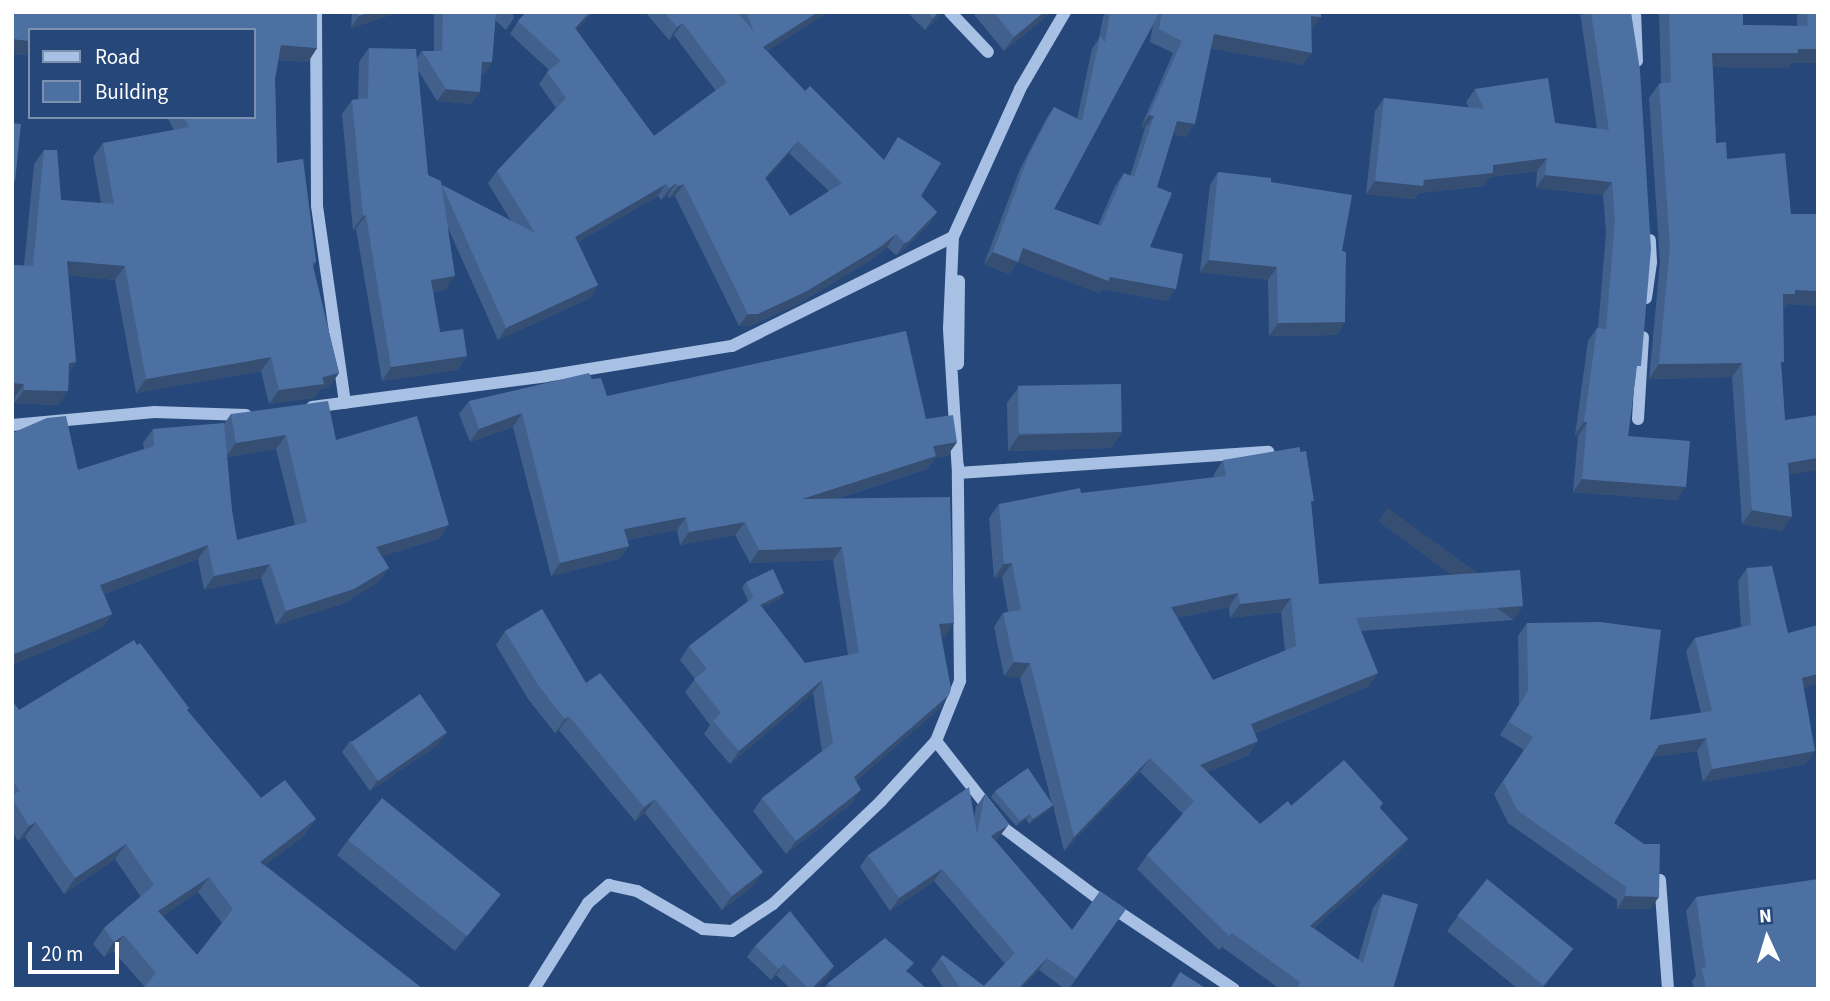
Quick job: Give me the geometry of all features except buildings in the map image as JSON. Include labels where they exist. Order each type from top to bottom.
[{"type":"street","points":[[316,12],[317,206],[345,403]]},
{"type":"street","points":[[950,12],[988,52]]},
{"type":"street","points":[[1635,12],[1638,75]]},
{"type":"street","points":[[958,473],[949,328],[953,237],[1062,18]]},
{"type":"street","points":[[534,989],[588,903],[609,886],[637,891],[703,929],[732,931],[782,895],[881,801],[936,741],[960,681],[959,223]]},
{"type":"street","points":[[1638,419],[1644,321],[1651,262],[1649,227]]},
{"type":"street","points":[[293,410],[546,376],[733,346],[953,237]]},
{"type":"street","points":[[12,425],[154,412],[254,415]]},
{"type":"street","points":[[958,473],[1268,452]]},
{"type":"street","points":[[936,741],[1005,829],[1094,896],[1234,989]]},
{"type":"street","points":[[1660,880],[1668,989]]}]
